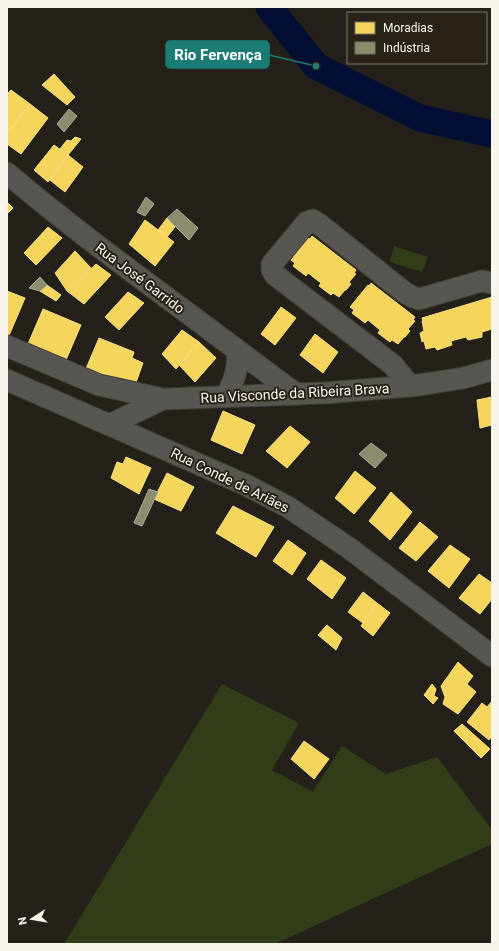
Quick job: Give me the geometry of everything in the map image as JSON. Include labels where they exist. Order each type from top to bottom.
[{"type":"street","name":"Rua José Garrido","points":[[7,173],[108,254],[296,394]]},
{"type":"street","points":[[410,386],[393,365],[275,275],[272,270],[272,264],[307,222],[312,220],[404,292],[413,297],[420,299],[482,281],[492,283]]},
{"type":"street","name":"Rua Visconde da Ribeira Brava","points":[[7,346],[99,385],[163,399],[296,394],[410,386],[463,378],[492,370]]},
{"type":"street","points":[[226,397],[237,368],[237,350]]},
{"type":"street","name":"Rua Conde de Ariães","points":[[7,380],[149,441],[246,485],[288,507],[349,548],[492,656]]},
{"type":"street","points":[[83,413],[99,385]]},
{"type":"street","points":[[109,425],[163,399]]},
{"type":"green space","points":[[394,246],[428,257],[422,272],[390,262]]},
{"type":"green space","points":[[222,684],[299,723],[272,770],[313,792],[342,746],[386,774],[437,757],[492,830],[492,844],[275,944],[64,944]]},
{"type":"building: Moradias","points":[[54,74],[75,97],[67,105],[42,85]]},
{"type":"building: Moradias","points":[[11,90],[30,104],[7,134],[7,94]]},
{"type":"building: Moradias","points":[[30,104],[48,118],[21,154],[7,144],[7,134]]},
{"type":"building: Moradias","points":[[75,137],[81,139],[68,155],[60,149],[67,140],[71,141]]},
{"type":"building: Moradias","points":[[54,145],[68,155],[48,182],[34,170]]},
{"type":"building: Moradias","points":[[68,155],[83,167],[65,192],[50,180]]},
{"type":"building: Moradias","points":[[7,202],[13,208],[7,214]]},
{"type":"building: Moradias","points":[[167,218],[175,227],[167,237],[158,230]]},
{"type":"building: Moradias","points":[[145,220],[174,242],[155,266],[129,244]]},
{"type":"building: Moradias","points":[[48,227],[62,238],[36,265],[24,253]]},
{"type":"building: Moradias","points":[[312,236],[356,270],[354,273],[356,274],[349,282],[351,284],[339,297],[333,293],[331,295],[319,286],[321,283],[308,273],[306,276],[293,266],[295,263],[291,260],[308,238],[310,239]]},
{"type":"building: Moradias","points":[[75,251],[91,268],[67,291],[55,273]]},
{"type":"building: Moradias","points":[[96,264],[111,275],[84,304],[67,291]]},
{"type":"building: Moradias","points":[[371,283],[415,317],[413,320],[415,321],[408,329],[410,331],[398,344],[392,340],[390,342],[378,333],[380,330],[368,320],[365,323],[352,313],[354,310],[350,307]]},
{"type":"building: Moradias","points":[[47,285],[61,295],[56,301],[40,291]]},
{"type":"building: Moradias","points":[[7,291],[25,298],[8,338],[7,337]]},
{"type":"building: Moradias","points":[[128,292],[144,303],[119,330],[105,317]]},
{"type":"building: Moradias","points":[[492,297],[492,329],[482,332],[482,337],[468,340],[466,337],[451,341],[452,345],[437,350],[435,347],[426,349],[424,341],[422,342],[420,333],[424,331],[422,318]]},
{"type":"building: Moradias","points":[[281,307],[296,318],[275,345],[261,334]]},
{"type":"building: Moradias","points":[[43,309],[81,325],[66,360],[28,344]]},
{"type":"building: Moradias","points":[[182,330],[199,342],[176,369],[162,354]]},
{"type":"building: Moradias","points":[[315,334],[338,352],[323,373],[300,355]]},
{"type":"building: Moradias","points":[[99,338],[134,352],[132,358],[143,363],[134,388],[85,371]]},
{"type":"building: Moradias","points":[[199,342],[216,358],[195,382],[179,365]]},
{"type":"building: Moradias","points":[[492,397],[492,425],[480,428],[477,400]]},
{"type":"building: Moradias","points":[[223,411],[255,425],[242,454],[211,440]]},
{"type":"building: Moradias","points":[[290,426],[310,442],[287,468],[266,451]]},
{"type":"building: Moradias","points":[[126,457],[151,468],[139,494],[111,478],[117,462],[123,464]]},
{"type":"building: Moradias","points":[[355,471],[376,488],[354,514],[335,498]]},
{"type":"building: Moradias","points":[[167,473],[194,487],[181,511],[154,499]]},
{"type":"building: Moradias","points":[[391,492],[412,512],[390,540],[369,521]]},
{"type":"building: Moradias","points":[[233,506],[274,527],[256,557],[216,533]]},
{"type":"building: Moradias","points":[[420,522],[438,537],[416,561],[399,548]]},
{"type":"building: Moradias","points":[[288,540],[306,553],[292,575],[273,561]]},
{"type":"building: Moradias","points":[[450,545],[470,559],[449,588],[428,571]]},
{"type":"building: Moradias","points":[[321,560],[346,578],[332,599],[307,579]]},
{"type":"building: Moradias","points":[[479,574],[492,583],[492,599],[480,614],[459,598]]},
{"type":"building: Moradias","points":[[363,592],[377,603],[363,623],[348,612]]},
{"type":"building: Moradias","points":[[377,603],[390,613],[373,636],[361,626]]},
{"type":"building: Moradias","points":[[327,625],[342,638],[336,650],[318,635]]},
{"type":"building: Moradias","points":[[458,662],[473,676],[467,684],[476,692],[458,714],[443,704],[445,697],[441,686]]},
{"type":"building: Moradias","points":[[432,684],[436,689],[434,696],[438,698],[433,704],[424,695]]},
{"type":"building: Moradias","points":[[492,701],[492,736],[489,740],[467,722],[482,703],[487,707]]},
{"type":"building: Moradias","points":[[462,724],[490,749],[481,758],[454,731]]},
{"type":"building: Moradias","points":[[304,741],[329,759],[314,779],[291,759]]},
{"type":"building: Indústria","points":[[69,109],[77,116],[64,132],[57,124]]},
{"type":"building: Indústria","points":[[146,197],[154,204],[145,216],[137,212]]},
{"type":"building: Indústria","points":[[177,209],[198,228],[189,240],[167,218]]},
{"type":"building: Indústria","points":[[40,277],[47,285],[40,291],[29,288]]},
{"type":"building: Indústria","points":[[371,443],[387,455],[375,468],[359,454]]},
{"type":"building: Indústria","points":[[149,489],[158,492],[142,526],[134,523]]},
{"type":"waterway","points":[[269,7],[316,66],[420,118],[492,134]]},
{"type":"place","name":"Rio Fervença","points":[[316,66]]}]
